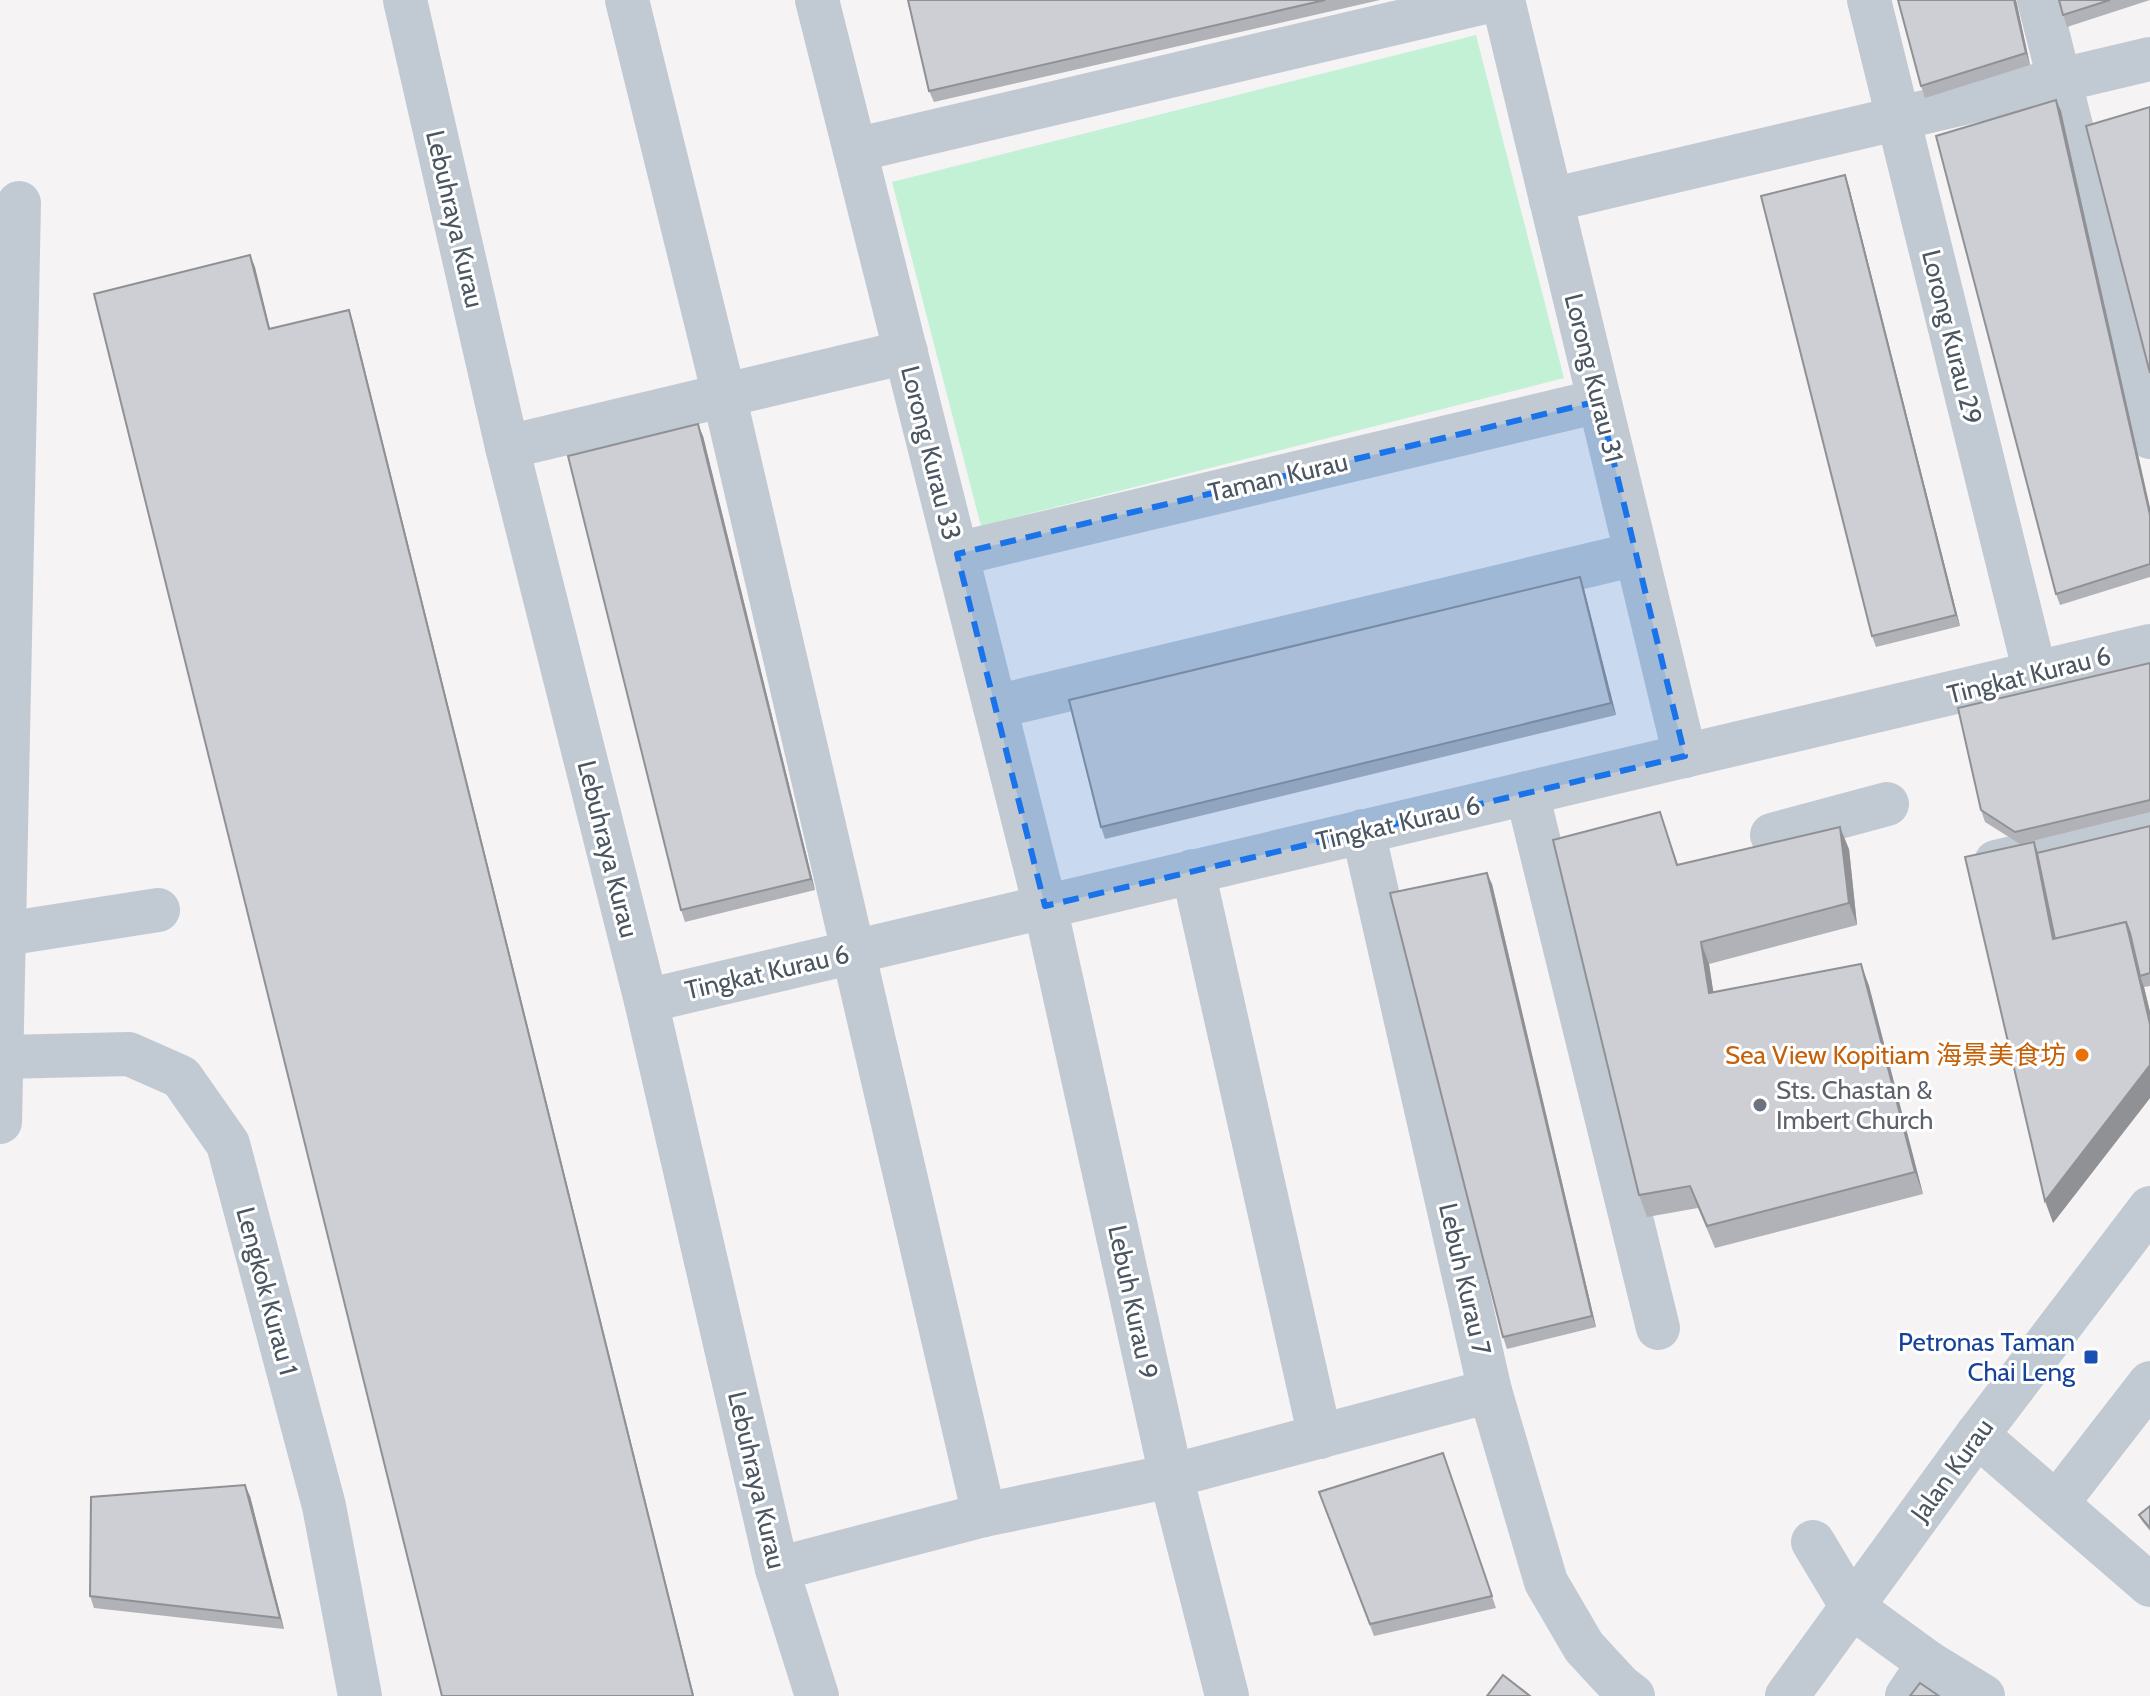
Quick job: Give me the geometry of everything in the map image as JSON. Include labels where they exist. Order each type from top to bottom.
[{"type":"street","name":"Lebuhraya Kurau","points":[[405,0],[507,447],[646,1001],[777,1569],[817,1696]]},
{"type":"street","points":[[627,0],[724,395],[984,1515]]},
{"type":"street","name":"Lorong Kurau 33","points":[[817,0],[1045,906]]},
{"type":"street","points":[[855,150],[1493,0]]},
{"type":"street","name":"Lorong Kurau 31","points":[[1503,0],[1685,756]]},
{"type":"street","name":"Lorong Kurau 29","points":[[1869,0],[2035,673]]},
{"type":"street","points":[[2039,0],[2150,437]]},
{"type":"street","points":[[1551,200],[2150,59]]},
{"type":"street","points":[[0,1122],[19,203]]},
{"type":"street","points":[[507,447],[906,352]]},
{"type":"street","name":"Taman Kurau","points":[[957,554],[1599,401]]},
{"type":"street","points":[[995,707],[1636,554]]},
{"type":"street","name":"Tingkat Kurau 6","points":[[646,1001],[2150,646]]},
{"type":"street","points":[[1527,793],[1658,1328]]},
{"type":"street","points":[[1772,835],[1887,804]]},
{"type":"street","points":[[1996,862],[2150,826]]},
{"type":"street","name":"Lebuh Kurau 7","points":[[1363,831],[1490,1391],[1546,1582],[1584,1647],[1633,1696]]},
{"type":"street","points":[[1193,871],[1320,1437]]},
{"type":"street","name":"Lebuh Kurau 9","points":[[1045,906],[1171,1476],[1227,1696]]},
{"type":"street","points":[[5,934],[158,910]]},
{"type":"street","name":"Lengkok Kurau 1","points":[[3,1057],[129,1054],[181,1077],[228,1144],[324,1506],[360,1696]]},
{"type":"street","name":"Jalan Kurau","points":[[1787,1696],[1977,1435],[2150,1208]]},
{"type":"street","points":[[2057,1503],[2150,1383]]},
{"type":"street","points":[[777,1569],[984,1515],[1171,1476],[1490,1391]]},
{"type":"street","points":[[1977,1435],[2150,1585]]},
{"type":"street","points":[[1813,1542],[1852,1607],[1918,1680],[1983,1696]]},
{"type":"highlighted area","points":[[1599,401],[1685,756],[1045,906],[957,554]]},
{"type":"green space","points":[[1476,35],[1564,378],[981,526],[892,182]]},
{"type":"building","points":[[908,0],[1325,0],[929,91]]},
{"type":"building","points":[[1898,0],[2014,0],[2026,53],[1921,86]]},
{"type":"building","points":[[2059,0],[2110,0],[2063,15]]},
{"type":"building","points":[[2056,100],[2150,515],[2150,564],[2056,594],[1936,136]]},
{"type":"building","points":[[2150,107],[2150,373],[2086,126]]},
{"type":"building","points":[[1845,175],[1956,615],[1872,636],[1761,196]]},
{"type":"building","points":[[250,255],[269,329],[349,310],[693,1696],[442,1696],[94,294]]},
{"type":"building","points":[[698,424],[811,879],[681,910],[568,456]]},
{"type":"building","points":[[1580,577],[1611,703],[1101,827],[1069,700]]},
{"type":"building","points":[[2150,663],[2150,800],[2015,832],[1981,810],[1958,708]]},
{"type":"building","name":"Sts. Chastan & Imbert Church","points":[[1660,812],[1677,865],[1840,827],[1849,903],[1701,942],[1709,993],[1861,964],[1915,1172],[1707,1226],[1690,1186],[1639,1195],[1553,840]]},
{"type":"building","points":[[2150,826],[2150,973],[2140,976],[2126,922],[2055,939],[2037,853]]},
{"type":"building","name":"Sea View Kopitiam 海景美食坊","points":[[2034,842],[2053,939],[2126,922],[2150,1024],[2150,1065],[2045,1201],[1965,857]]},
{"type":"building","points":[[1487,873],[1592,1316],[1503,1337],[1390,893]]},
{"type":"building","points":[[1443,1453],[1492,1596],[1370,1624],[1319,1492]]},
{"type":"building","points":[[245,1485],[280,1618],[90,1596],[91,1497]]},
{"type":"building","points":[[2150,1506],[2150,1528],[2139,1515]]},
{"type":"building","points":[[1503,1675],[1530,1696],[1487,1696]]},
{"type":"building","points":[[1920,1683],[1939,1696],[1910,1696]]},
{"type":"place","name":"Sea View Kopitiam 海景美食坊","points":[[2082,1055]]},
{"type":"place","name":"Sts. Chastan & Imbert Church","points":[[1760,1105]]},
{"type":"place","name":"Petronas Taman Chai Leng","points":[[2091,1357]]}]
